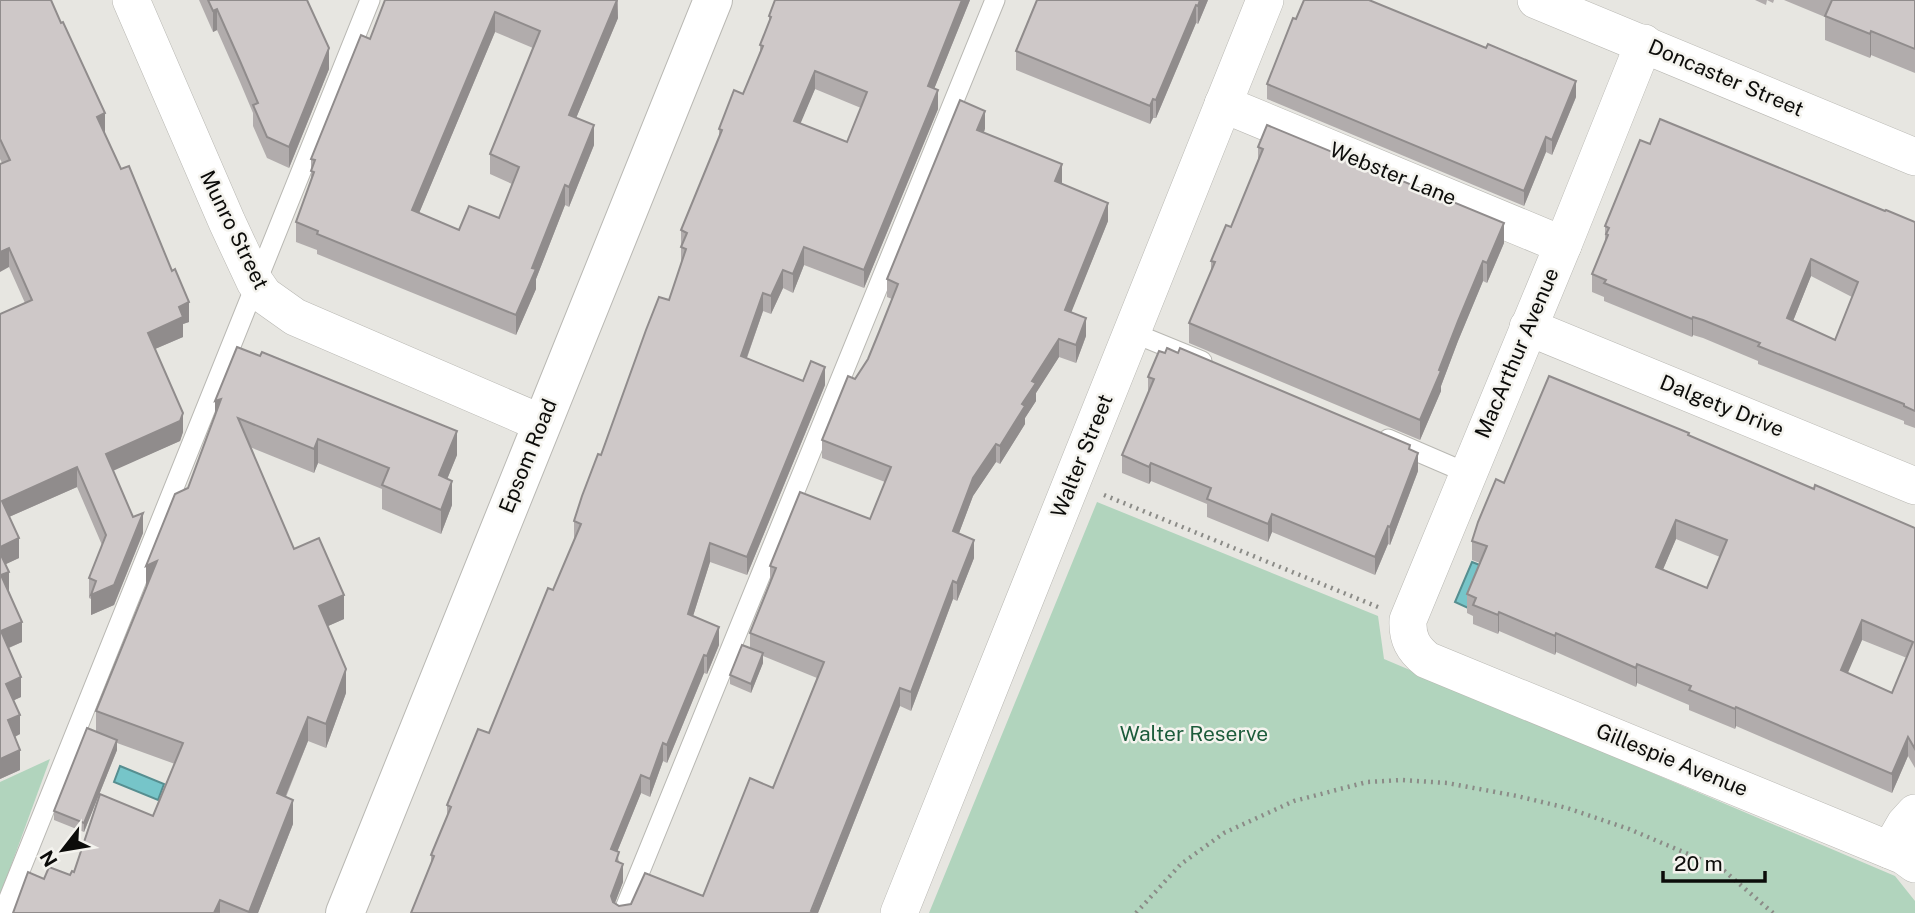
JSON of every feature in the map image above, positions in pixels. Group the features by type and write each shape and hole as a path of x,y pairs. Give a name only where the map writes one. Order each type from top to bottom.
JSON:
{"main road":[{"name":"Epsom Road","path":"345,913 713,0"}],"street":[{"name":"Munro Street","path":"131,0 227,222 255,282 264,295 295,317 541,423"},
{"name":"Walter Street","path":"899,913 1265,0"},
{"name":"Doncaster Street","path":"1536,0 1915,158"},
{"name":"MacArthur Avenue","path":"1408,620 1644,43"},
{"name":"Webster Lane","path":"1223,104 1563,244"},
{"name":"Dalgety Drive","path":"1528,327 1915,486"},
{"name":"Gillespie Avenue","path":"1408,620 1410,641 1417,652 1427,660 1902,857"},
{"path":"1902,857 1905,824 1915,813"}],"lane":[{"path":"3,913 370,0"},
{"path":"623,913 995,0"},
{"path":"1131,332 1217,367"},
{"path":"1369,431 1467,473"}],"path":[{"path":"1072,482 1408,620"},
{"path":"1136,913 1181,864 1224,833 1294,801 1367,782 1402,780 1447,783 1517,796 1567,808 1629,829 1721,868 1773,913"}],"green space":[{"name":"Walter Reserve","path":"1097,502 1378,616 1384,659 1895,876 1915,901 1915,913 929,913"},
{"path":"50,759 0,896 0,782"}],"water":[{"path":"1472,562 1485,567 1468,608 1455,602"},
{"path":"120,766 164,784 158,800 114,782"}],"building":[{"path":"0,0 51,0 105,113 97,117 121,169 129,166 172,271 175,269 189,302 179,307 183,317 148,333 183,413 180,421 106,454 133,517 143,513 114,585 91,595 96,581 89,578 106,535 77,467 2,501 19,538 0,547 0,314 32,300 9,248 0,252 0,164 10,160 0,139"},
{"path":"208,0 307,0 329,48 289,147 267,137 253,105 258,103 240,61 217,9 213,11"},
{"path":"385,0 617,0 569,115 594,125 569,187 565,185 532,268 536,269 516,315 317,234 318,231 296,222 314,172 311,171 315,160 311,159 361,35 370,39","holes":["495,12 540,31 490,154 519,167 499,218 469,206 459,230 412,210"]},
{"path":"775,0 962,0 928,86 938,90 864,270 804,247 793,274 783,270 771,296 763,293 741,356 803,381 811,361 825,367 747,557 710,543 688,614 719,627 707,656 704,655 667,745 663,743 650,779 641,775 611,849 619,852 616,861 623,864 611,896 613,902 619,906 631,904 645,873 703,896 750,778 773,788 824,662 750,633 776,568 770,566 800,492 870,519 891,467 822,440 848,376 855,379 868,359 879,332 898,284 887,279 960,100 985,111 977,130 1062,164 1055,181 1108,203 1065,310 1086,318 1076,345 1059,339 1032,381 1036,383 1022,404 1025,406 1000,446 996,444 973,478 953,531 974,540 957,583 953,581 911,692 900,688 811,911 816,913 411,913 451,807 447,805 478,729 489,733 548,588 553,590 581,524 574,521 582,496 598,454 601,455 659,297 669,300 686,249 681,247 687,233 681,230 722,130 719,129 734,90 743,94 763,46 760,45 771,17 769,16","holes":["815,71 867,92 847,142 794,121"]},
{"path":"1037,0 1200,0 1156,100 1153,99 1150,106 1016,51"},
{"path":"1304,0 1369,0 1486,48 1488,44 1576,81 1552,140 1546,137 1524,191 1267,84 1293,18 1296,19"},
{"path":"1832,0 1915,0 1915,49 1825,16"},
{"path":"1660,119 1915,222 1915,411 1904,404 1758,346 1760,343 1604,283 1606,280 1592,274 1608,235 1606,234 1609,228 1605,226 1640,140 1650,144","holes":["1811,259 1858,282 1835,340 1787,318"]},
{"path":"1267,125 1504,223 1487,263 1483,261 1420,420 1189,323 1215,262 1211,261 1226,225 1231,227 1263,149 1258,147"},
{"path":"237,347 260,356 262,352 457,431 439,475 452,481 441,510 382,485 389,468 318,439 314,449 238,418 294,549 319,538 344,595 319,606 346,669 326,724 308,717 277,793 293,800 249,912 220,900 214,913 13,913 28,872 44,879 49,867 70,875 74,872 100,794 153,816 183,743 96,711 157,561 146,566 175,494 188,488 221,399 215,401"},
{"path":"1167,348 1178,353 1180,348 1410,445 1409,449 1418,453 1390,527 1388,526 1375,557 1272,514 1268,524 1207,499 1211,488 1151,463 1149,467 1122,455 1154,379 1148,377 1159,351 1165,353"},
{"path":"1549,376 1689,433 1688,435 1814,489 1815,485 1915,528 1915,749 1908,737 1892,774 1736,707 1735,709 1689,690 1691,686 1637,664 1636,668 1556,633 1555,636 1499,612 1498,615 1473,605 1476,598 1467,594 1487,546 1472,541 1496,479 1504,483","holes":["1676,520 1727,540 1707,588 1656,567","1862,620 1913,642 1892,693 1841,670"]},
{"path":"0,553 9,572 1,575 22,622 1,631 21,677 6,684 20,715 8,720 20,750 0,759"},
{"path":"742,645 763,653 751,684 730,675"},
{"path":"87,728 117,740 84,823 54,811"}]}
